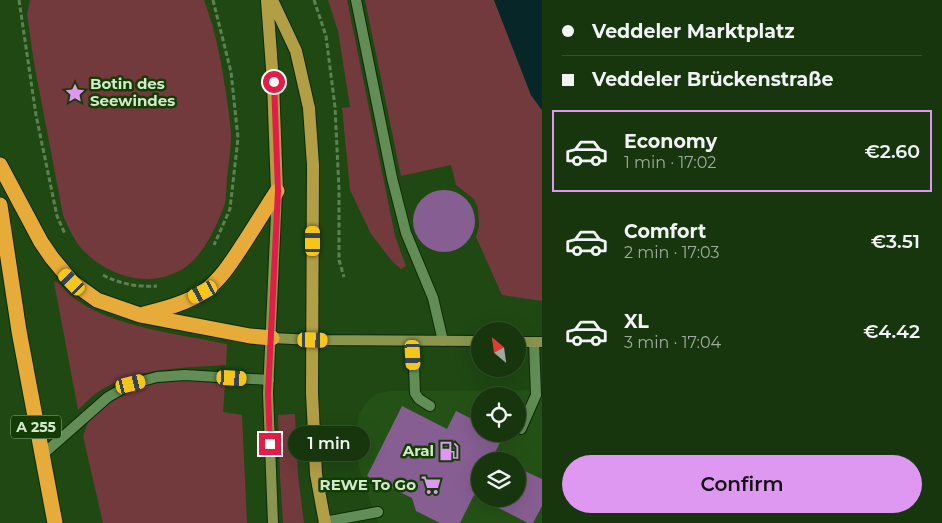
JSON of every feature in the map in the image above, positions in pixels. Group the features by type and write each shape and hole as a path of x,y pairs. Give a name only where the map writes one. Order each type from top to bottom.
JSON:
{"highway":[{"path":"0,165 41,242 63,273 97,300 140,315 250,336 272,338"},
{"path":"140,315 189,300 216,282 227,270 278,191"},
{"name":"A 255","path":"0,205 19,331 55,523"}],"main road":[{"path":"267,0 274,82 278,191"},
{"path":"272,0 296,51 310,108 313,165 312,393 316,474 325,522"}],"street":[{"path":"273,523 270,478 269,380 278,191"},
{"path":"272,338 471,342"}],"lane":[{"path":"356,0 392,178 406,234 433,298 443,341"},
{"path":"413,341 415,393 419,399 430,406"},
{"path":"526,418 536,396 538,342"},
{"path":"41,456 108,397 131,384 157,377 185,376 269,380"},
{"path":"325,522 378,512"}],"path":[{"path":"19,0 36,114 57,216 65,236"},
{"path":"213,248 230,208 238,138 231,72 214,0"},
{"path":"97,271 122,284 141,287 159,286"}],"shaded area":[{"path":"30,0 204,0 213,26 219,53 230,126 231,142 226,198 216,225 204,248 193,261 174,274 160,278 145,279 117,273 104,267 92,258 81,248 71,232 63,215 34,63 27,14"},
{"path":"328,0 347,0 395,236 406,266 401,269 392,261 371,234 350,190 342,108 350,107 338,31"},
{"path":"365,0 494,0 531,95 542,110 542,301 502,295 476,237 479,226 478,208 474,199 456,185 451,165 401,176"},
{"path":"57,281 74,298 89,308 107,316 126,323 168,333 227,344 226,365 162,370 130,377 115,382 101,390 78,410 54,282"},
{"path":"184,380 225,384 223,412 242,415 247,523 103,523 83,436 88,422 111,402 133,389 157,382"},
{"name":"Aral","path":"471,390 471,442 526,442 526,390 542,390 542,523 378,523 359,468 355,442 359,414 366,403 376,394 390,391"},
{"path":"295,414 298,475 304,523 283,523 278,415"}],"water":[{"path":"494,0 542,0 542,110 531,95"}],"building":[{"path":"444,190 456,192 466,199 473,209 475,221 473,233 466,243 456,250 444,252 432,250 422,243 415,233 413,221 415,209 422,199 432,192"},
{"path":"402,406 447,429 456,411 471,418 471,442 500,442 495,452 471,452 471,501 460,523 440,523 416,511 412,498 367,476"},
{"path":"526,472 542,479 542,506 533,523 528,523 497,507 526,507"}],"place":[{"name":"Botin des Seewindes","path":"75,93"},
{"name":"Aral","path":"449,451"},
{"name":"REWE To Go","path":"431,485"}],"route":[{"path":"270,444 268,394 278,191 274,82"}]}
